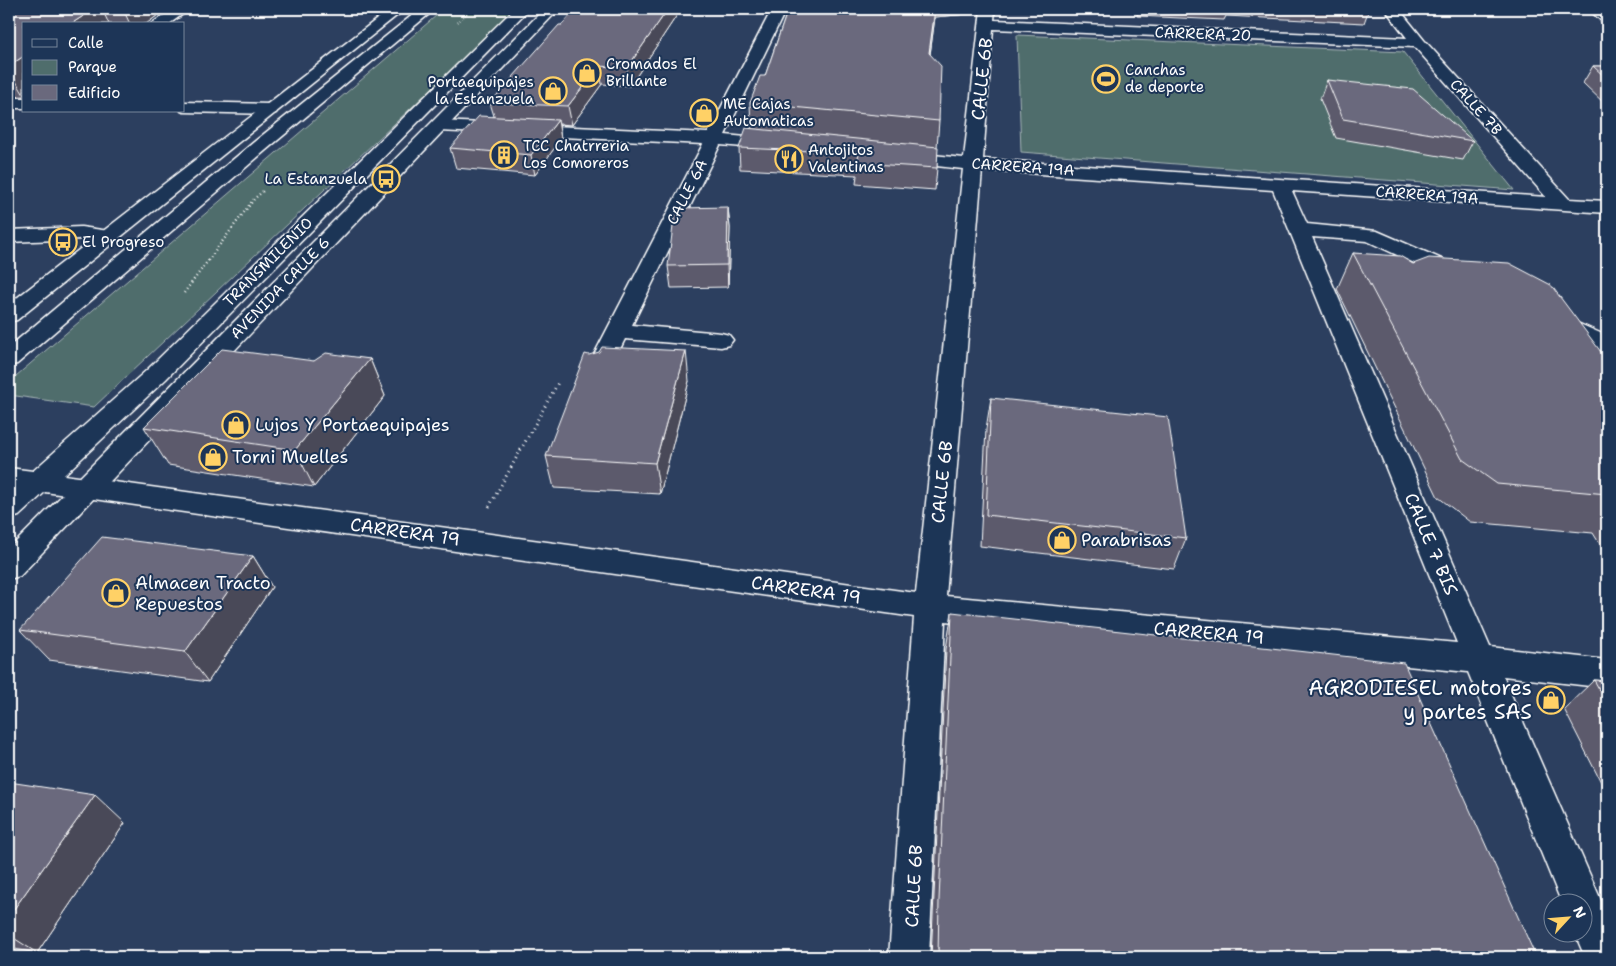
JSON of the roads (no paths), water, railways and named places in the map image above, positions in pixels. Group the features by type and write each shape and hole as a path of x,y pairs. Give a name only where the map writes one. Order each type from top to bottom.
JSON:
{"street":[{"path":"161,22 183,9"},
{"path":"9,315 398,9"},
{"path":"9,359 260,146 428,9"},
{"name":"TRANSMILENIO","path":"9,509 157,374 522,9"},
{"name":"AVENIDA CALLE 6","path":"9,568 552,9"},
{"name":"CALLE 6A","path":"595,376 779,9"},
{"name":"CALLE 7B","path":"1392,9 1419,43 1562,204"},
{"path":"1596,9 1607,18"},
{"name":"CARRERA 20","path":"988,17 1419,43"},
{"name":"CALLE 6B","path":"910,957 930,607 988,17"},
{"path":"9,103 22,103"},
{"path":"185,107 270,109"},
{"path":"438,126 714,138 791,146"},
{"name":"CARRERA 19A","path":"887,156 973,164 1607,206"},
{"name":"CALLE 7 BIS","path":"1280,185 1578,894"},
{"path":"1298,230 1370,236 1388,242 1476,283"},
{"path":"9,236 81,232 109,236"},
{"path":"1537,312 1607,345"},
{"path":"618,331 721,340"},
{"name":"CARRERA 19","path":"9,478 87,487 930,607 1480,659 1607,674"},
{"name":"CALLE 7 BIS","path":"1594,931 1605,957"}],"place":[{"name":"Cromados El Brillante","path":"587,73"},
{"name":"Canchas de deporte","path":"1106,79"},
{"name":"Portaequipajes la Estanzuela","path":"553,91"},
{"name":"ME Cajas Automaticas","path":"704,113"},
{"name":"TCC Chatrreria Los Comoreros","path":"504,155"},
{"name":"Antojitos Valentinas","path":"789,159"},
{"name":"La Estanzuela","path":"386,179"},
{"name":"El Progreso","path":"63,242"},
{"name":"Lujos Y Portaequipajes","path":"236,425"},
{"name":"Torni Muelles","path":"213,457"},
{"name":"Parabrisas","path":"1062,540"},
{"name":"Almacen Tracto Repuestos","path":"116,593"},
{"name":"AGRODIESEL motores y partes SAS","path":"1551,700"}]}
